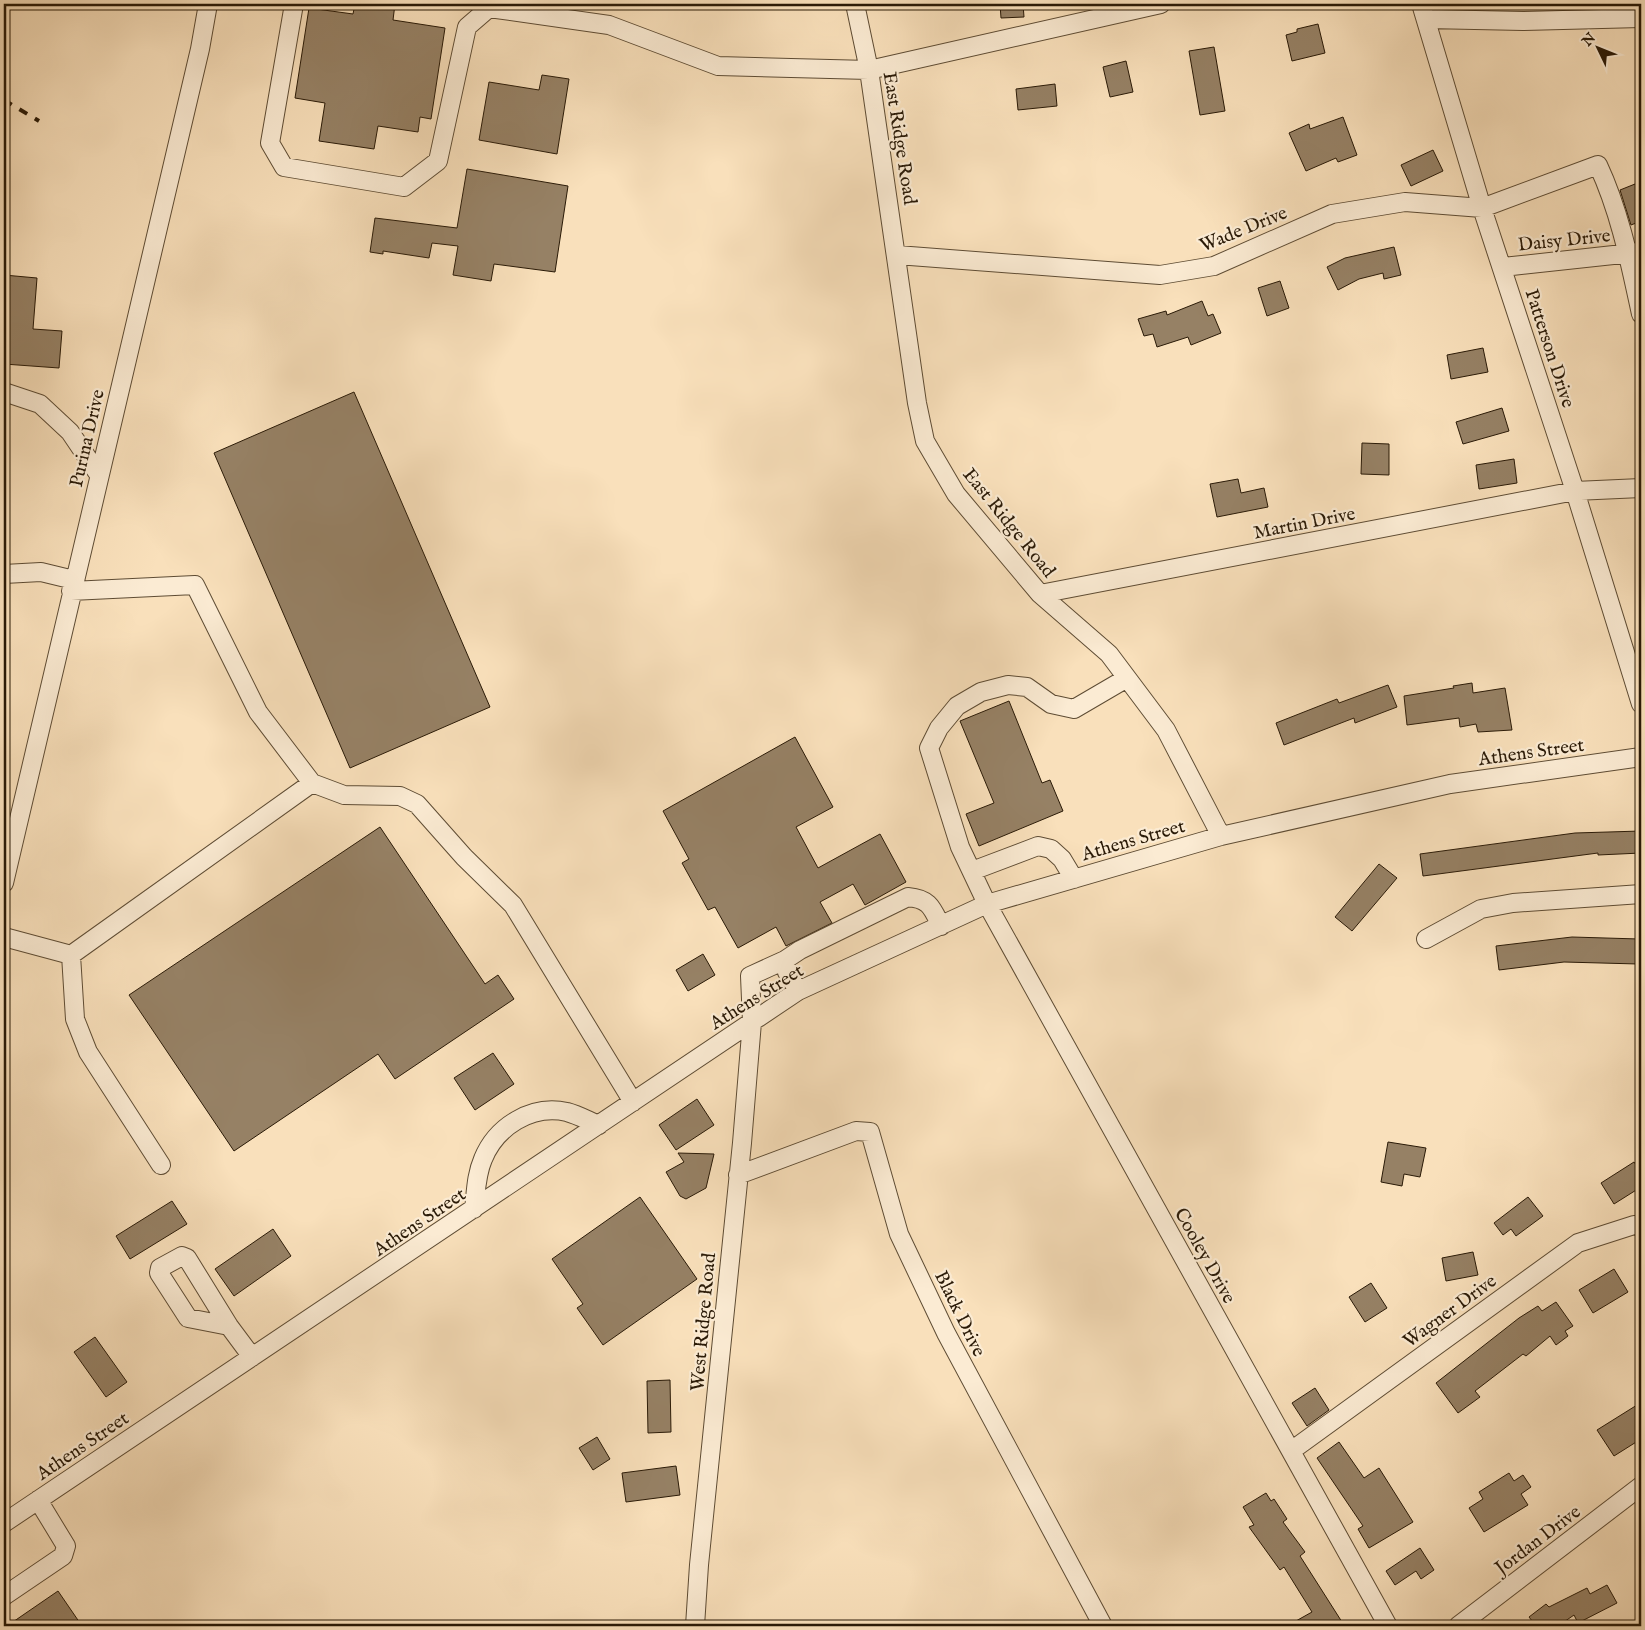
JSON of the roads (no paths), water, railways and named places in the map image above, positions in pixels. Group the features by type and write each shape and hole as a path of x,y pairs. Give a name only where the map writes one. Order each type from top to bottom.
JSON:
{"street":[{"name":"Purina Drive","path":"4,882 200,49 208,4"},
{"path":"294,4 270,143 284,167 404,187 438,161 466,27 489,8 608,25 718,66 869,70 1160,4"},
{"name":"East Ridge Road","path":"855,4 869,70 917,402 925,440 956,494 1040,594 1109,654 1166,730 1221,836"},
{"path":"1424,11 1523,21 1641,18"},
{"name":"Patterson Drive","path":"1424,11 1482,208 1503,267 1575,491 1641,704"},
{"path":"1482,208 1598,165 1611,192 1635,253"},
{"name":"Wade Drive","path":"897,255 1160,275 1214,266 1332,214 1405,202 1482,208"},
{"name":"Daisy Drive","path":"1503,267 1635,253 1641,314"},
{"path":"4,392 40,404 70,432 99,475"},
{"path":"1575,491 1641,488"},
{"name":"Martin Drive","path":"1040,594 1575,491"},
{"path":"4,574 41,572 73,586 195,585 258,712 312,783 344,795 400,796 417,804 464,857 513,905 633,1102"},
{"name":"Cooley Drive","path":"1126,678 1074,709 1051,704 1028,687 1008,685 981,692 957,706 939,728 929,748 960,846 987,904 1388,1626"},
{"name":"Athens Street","path":"4,1523 798,991 987,904 1221,836 1450,784 1641,757"},
{"path":"71,955 312,783"},
{"path":"972,871 1038,846 1052,849 1062,859 1074,878"},
{"path":"1426,939 1481,909 1513,903 1641,894"},
{"path":"798,991 787,972 785,960 800,950 908,897 921,898 931,906 941,926"},
{"path":"4,937 71,955"},
{"path":"71,955 75,1019 88,1052 161,1165"},
{"name":"West Ridge Road","path":"695,1626 699,1565 752,1022 750,976 785,960"},
{"path":"474,1209 477,1177 483,1159 492,1141 504,1128 529,1114 556,1110 568,1112 599,1125"},
{"name":"Black Drive","path":"738,1175 856,1131 870,1132 899,1234 941,1324 1103,1626"},
{"name":"Wagner Drive","path":"1291,1451 1578,1243 1634,1225 1641,1226"},
{"path":"229,1326 252,1357"},
{"name":"Jordan Drive","path":"1458,1626 1641,1486"},
{"path":"4,1596 63,1556 66,1546 38,1500"}],"railway":[{"path":"4,100 39,121"}]}
